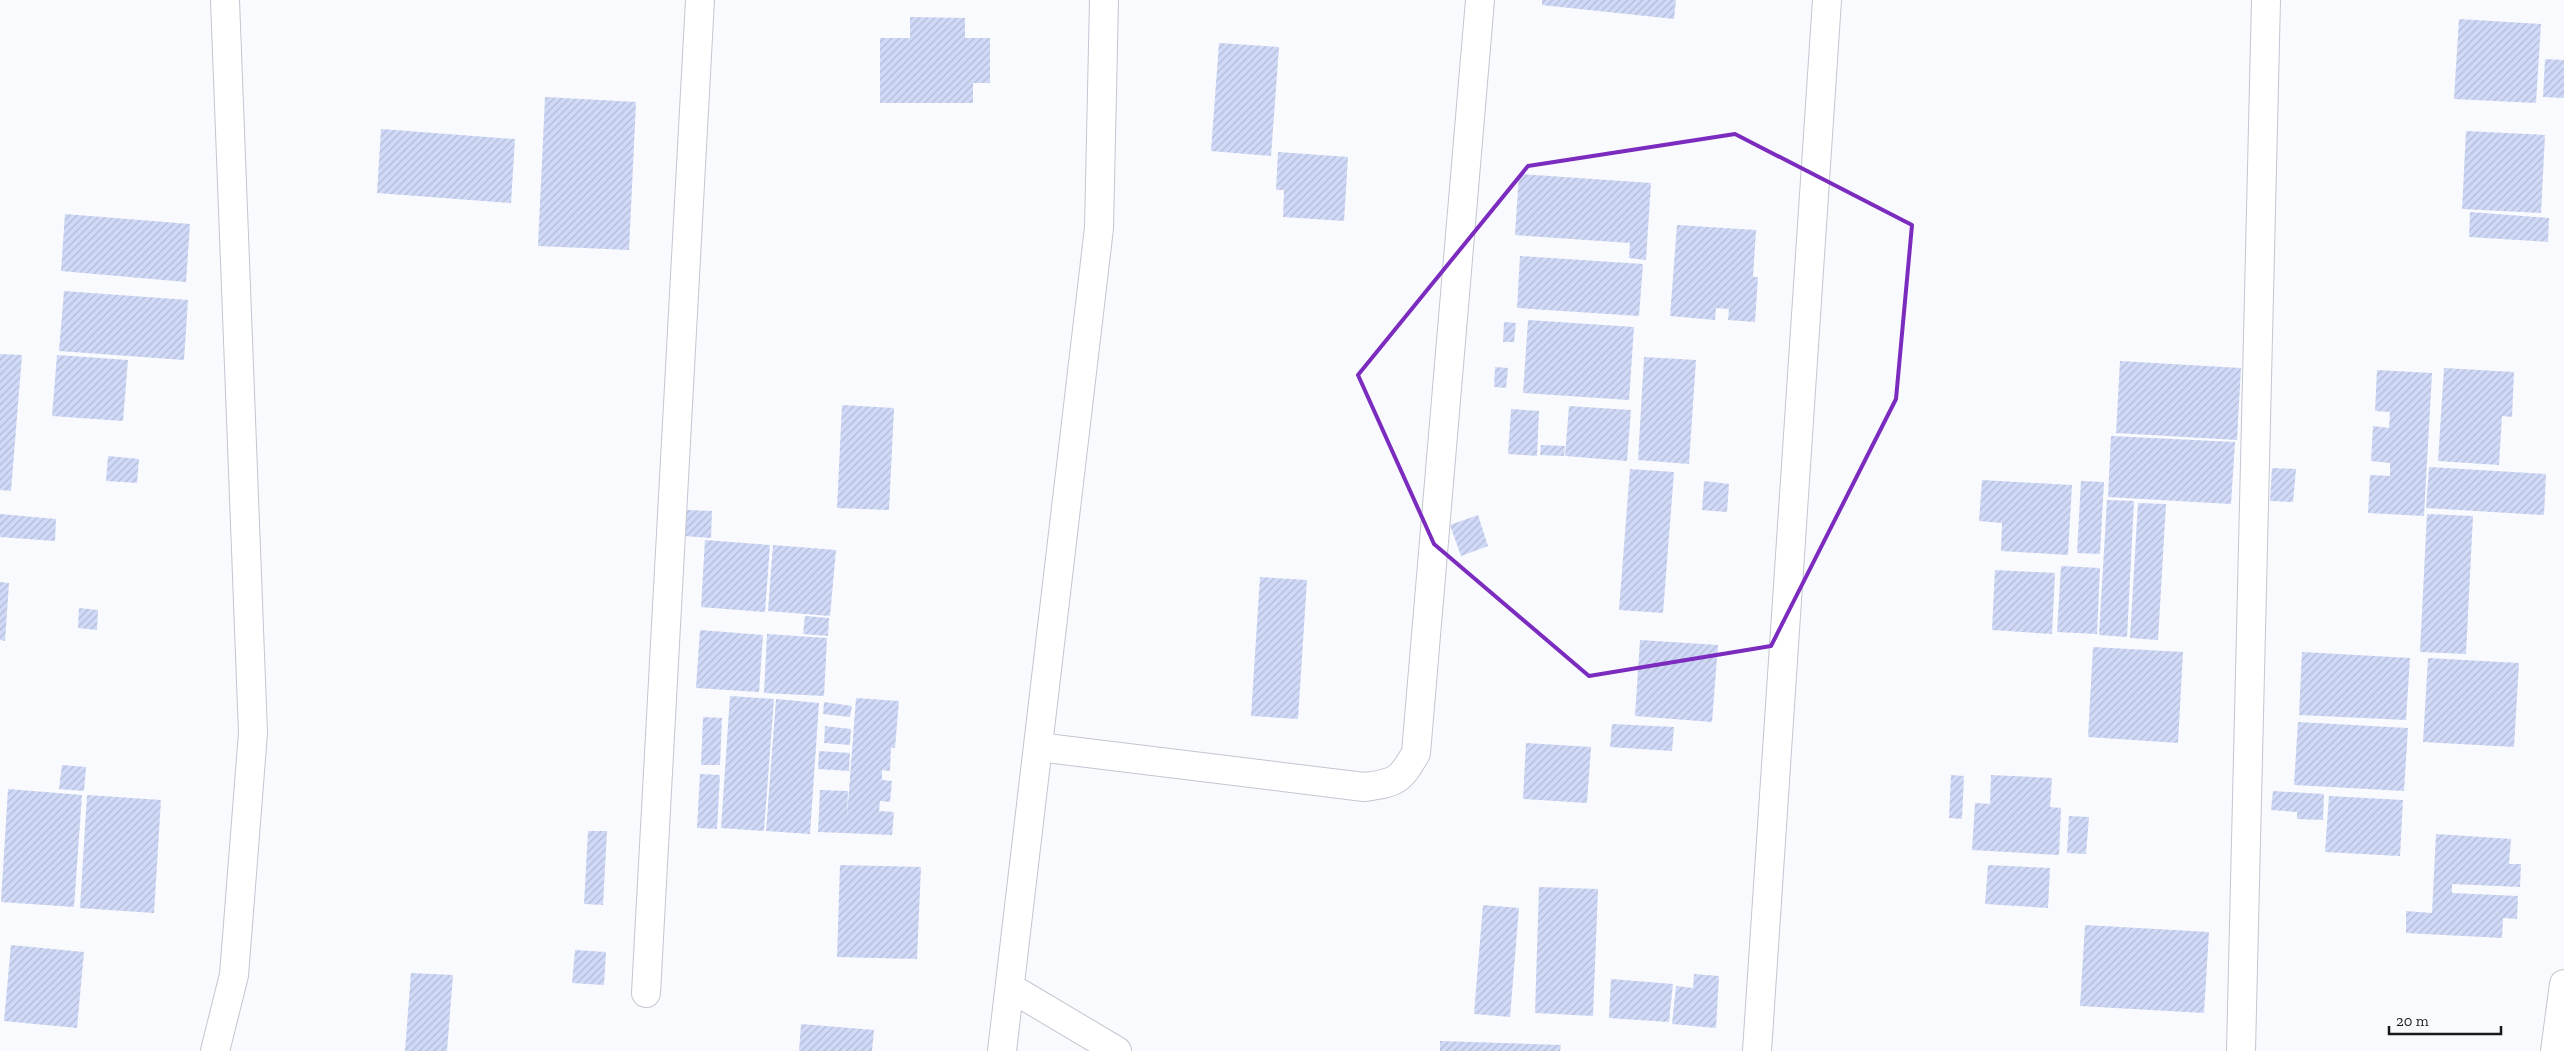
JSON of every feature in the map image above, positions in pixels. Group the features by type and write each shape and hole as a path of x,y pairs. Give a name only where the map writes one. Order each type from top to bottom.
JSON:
{"street":[{"path":"215,1051 234,975 253,733 224,0"},
{"path":"646,993 700,0"},
{"path":"1002,1051 1100,228 1104,0"},
{"path":"1038,747 1364,786 1389,784 1405,772 1416,753 1480,0"},
{"path":"1757,1051 1827,0"},
{"path":"2241,1051 2266,0"},
{"path":"2555,1051 2564,984"},
{"path":"1011,988 1117,1051"}],"highlighted area":[{"path":"1735,134 1912,225 1896,399 1771,646 1589,676 1434,544 1358,375 1528,166"}],"building":[{"path":"1542,0 1676,0 1674,19 1542,5"},
{"path":"910,17 965,18 965,38 990,38 990,83 973,83 973,103 880,103 880,38 910,38"},
{"path":"2459,19 2541,24 2536,103 2454,99"},
{"path":"1219,43 1279,47 1271,156 1211,151"},
{"path":"2545,59 2564,60 2564,98 2543,97"},
{"path":"545,97 636,102 629,250 538,246"},
{"path":"381,129 515,139 511,203 377,193"},
{"path":"2466,131 2545,135 2541,213 2462,209"},
{"path":"1278,152 1348,157 1344,221 1283,217 1284,190 1276,190"},
{"path":"1519,174 1651,183 1646,260 1629,258 1630,243 1515,235"},
{"path":"2470,212 2549,218 2548,242 2469,237"},
{"path":"65,214 190,224 186,282 61,271"},
{"path":"1677,225 1756,230 1753,277 1758,277 1755,322 1728,320 1729,309 1716,308 1715,320 1670,316"},
{"path":"1520,256 1643,264 1639,316 1517,308"},
{"path":"64,291 188,300 184,360 59,351"},
{"path":"1528,320 1634,327 1629,400 1523,393"},
{"path":"1504,322 1516,323 1514,342 1503,342"},
{"path":"0,354 22,355 11,491 0,490"},
{"path":"57,355 128,360 123,421 52,416"},
{"path":"1644,357 1696,360 1689,464 1638,460"},
{"path":"2120,361 2241,368 2237,440 2116,433"},
{"path":"1495,367 1508,368 1506,388 1494,387"},
{"path":"2444,368 2514,372 2512,417 2502,416 2499,465 2438,461"},
{"path":"2377,370 2432,373 2424,516 2368,513 2370,475 2390,476 2390,463 2371,461 2373,426 2389,428 2390,412 2375,411"},
{"path":"842,405 894,408 889,510 837,508"},
{"path":"1569,406 1631,410 1627,461 1565,456"},
{"path":"1511,409 1539,411 1537,456 1508,454"},
{"path":"2111,436 2235,442 2231,504 2108,497"},
{"path":"1541,445 1565,446 1564,456 1540,455"},
{"path":"108,456 139,459 137,483 106,481"},
{"path":"2429,467 2546,474 2544,515 2426,508"},
{"path":"2272,468 2296,469 2293,502 2270,501"},
{"path":"1630,469 1674,472 1663,613 1619,610"},
{"path":"1982,480 2072,485 2068,555 2001,551 2002,523 1979,521"},
{"path":"1704,481 1729,484 1727,512 1702,510"},
{"path":"2081,481 2104,482 2100,554 2077,553"},
{"path":"2107,500 2134,501 2127,637 2099,635"},
{"path":"2138,503 2166,504 2158,640 2130,638"},
{"path":"686,510 712,511 711,538 684,536"},
{"path":"0,514 56,519 55,541 0,537"},
{"path":"2427,514 2473,516 2466,654 2420,652"},
{"path":"1478,515 1488,546 1461,556 1450,525"},
{"path":"705,540 770,545 765,612 701,607"},
{"path":"773,545 836,550 830,616 768,611"},
{"path":"2061,566 2100,568 2097,634 2057,632"},
{"path":"1995,570 2055,573 2052,634 1992,630"},
{"path":"1260,577 1307,580 1298,719 1251,716"},
{"path":"0,582 9,583 5,641 0,640"},
{"path":"79,608 98,610 97,630 78,628"},
{"path":"805,616 829,618 828,636 803,634"},
{"path":"700,630 763,635 759,692 696,688"},
{"path":"767,634 827,638 824,696 764,693"},
{"path":"1640,640 1718,645 1712,722 1635,716"},
{"path":"2093,647 2183,652 2178,743 2088,737"},
{"path":"2302,652 2410,658 2406,720 2299,715"},
{"path":"2428,658 2519,663 2514,747 2423,742"},
{"path":"730,696 774,699 764,831 721,828"},
{"path":"856,698 899,701 895,748 891,748 890,771 882,770 882,780 892,781 890,802 880,801 879,811 894,812 892,835 818,832 820,790 848,791 847,817"},
{"path":"776,699 819,703 810,834 766,831"},
{"path":"824,702 852,706 850,717 823,714"},
{"path":"703,717 722,718 720,765 701,765"},
{"path":"2298,722 2408,728 2404,791 2294,785"},
{"path":"1612,724 1674,727 1672,751 1610,747"},
{"path":"825,726 851,729 850,745 824,743"},
{"path":"1526,743 1591,747 1587,803 1523,799"},
{"path":"819,751 850,753 849,771 818,769"},
{"path":"62,765 86,767 84,791 59,789"},
{"path":"700,774 720,775 717,829 697,828"},
{"path":"1951,775 1964,776 1962,819 1949,818"},
{"path":"1991,775 2052,778 2050,807 2061,808 2059,855 1972,850 1975,803 1990,804"},
{"path":"8,789 82,795 74,907 1,902"},
{"path":"2273,791 2324,794 2323,820 2297,819 2297,812 2271,810"},
{"path":"87,795 161,800 154,913 80,908"},
{"path":"2329,796 2403,800 2400,856 2325,852"},
{"path":"2069,816 2089,817 2086,854 2067,853"},
{"path":"588,831 607,831 603,905 584,904"},
{"path":"2436,834 2511,839 2509,864 2521,864 2520,887 2452,884 2452,893 2518,896 2517,919 2503,918 2502,938 2406,933 2406,911 2432,913"},
{"path":"840,865 921,867 917,959 837,957"},
{"path":"1988,865 2050,868 2048,908 1985,904"},
{"path":"1539,887 1598,889 1593,1016 1535,1013"},
{"path":"1483,905 1519,908 1510,1017 1474,1014"},
{"path":"2085,925 2209,932 2204,1013 2080,1006"},
{"path":"11,945 84,952 77,1028 4,1021"},
{"path":"575,950 606,952 604,985 572,983"},
{"path":"411,973 453,975 447,1051 405,1051"},
{"path":"1694,974 1719,976 1716,1028 1672,1024 1676,986 1693,988"},
{"path":"1611,979 1673,984 1669,1022 1609,1018"},
{"path":"801,1024 874,1030 872,1051 799,1051"},
{"path":"1440,1041 1561,1045 1560,1051 1440,1051"}]}
